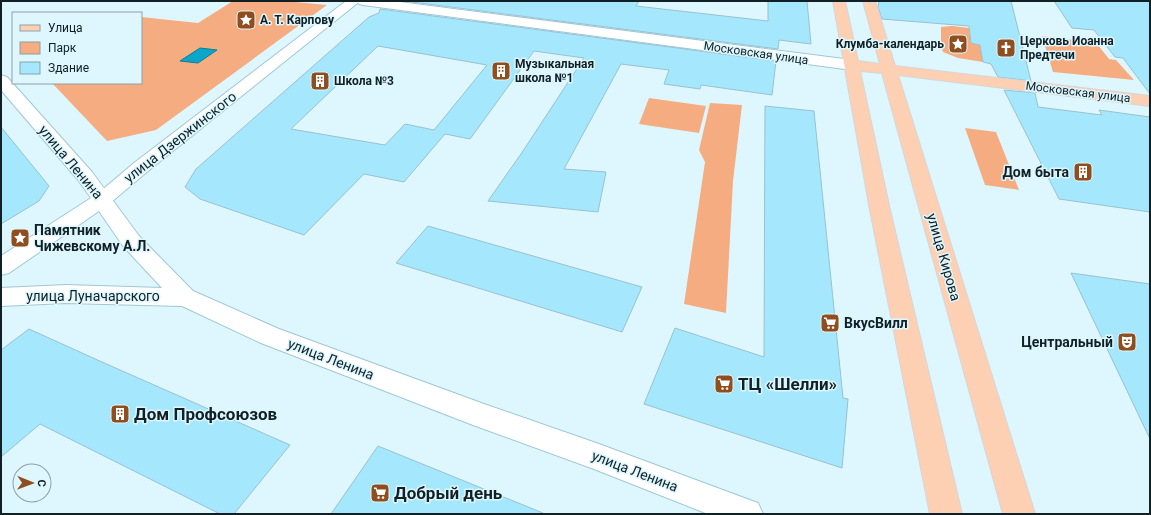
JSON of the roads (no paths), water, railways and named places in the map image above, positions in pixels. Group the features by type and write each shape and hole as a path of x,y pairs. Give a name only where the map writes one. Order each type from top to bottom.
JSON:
{"main road":[{"name":"улица Дзержинского","path":"1,266 102,200 141,167 354,1"},
{"name":"Московская улица","path":"363,1 852,65 1150,101"},
{"path":"839,1 880,210 946,514"},
{"name":"улица Кирова","path":"869,1 1019,514"},
{"name":"улица Ленина","path":"1,80 85,176 131,241 185,297 270,336 483,416 599,457 747,514"},
{"name":"улица Луначарского","path":"1,297 66,294 185,297"}],"water":[{"path":"200,48 217,50 198,63 180,61"}],"place":[{"name":"А. Т. Карпову","path":"246,20"},
{"name":"Клумба-календарь","path":"958,44"},
{"name":"Церковь Иоанна Предтечи","path":"1006,48"},
{"name":"Музыкальная школа №1","path":"501,71"},
{"name":"Школа №3","path":"320,81"},
{"name":"Дом быта","path":"1083,172"},
{"name":"Памятник Чижевскому А.Л.","path":"20,238"},
{"name":"ВкусВилл","path":"830,323"},
{"name":"Центральный","path":"1127,342"},
{"name":"ТЦ «Шелли»","path":"724,384"},
{"name":"Дом Профсоюзов","path":"120,414"},
{"name":"Добрый день","path":"380,493"}]}
